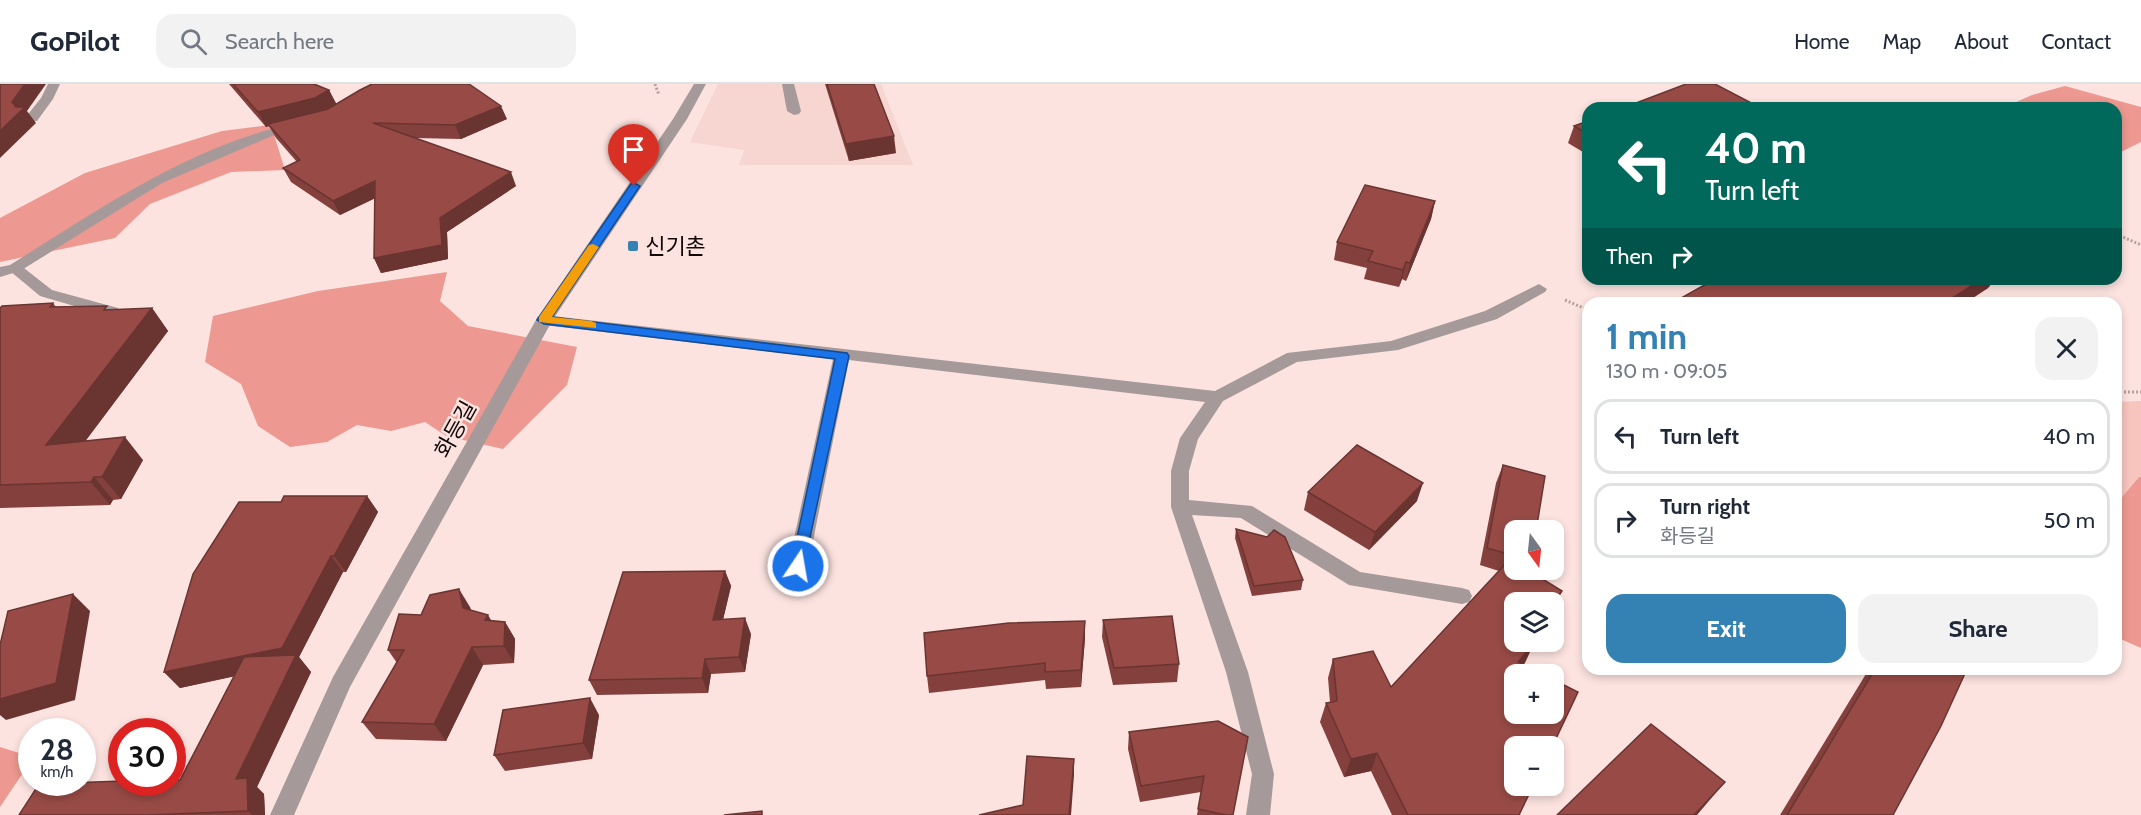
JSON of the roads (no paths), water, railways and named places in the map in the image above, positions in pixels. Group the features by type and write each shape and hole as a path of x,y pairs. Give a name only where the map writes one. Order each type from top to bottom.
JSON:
{"street":[{"path":"32,118 47,99 54,84"},
{"name":"화등길","path":"282,815 341,683 544,320 680,120 700,84"},
{"path":"788,84 794,111"},
{"path":"116,313 46,293 8,270 157,180 268,133 308,123"},
{"path":"1258,815 1263,774 1240,683 1180,507 1180,471 1189,438 1217,397 1293,357 1392,346 1491,315 1539,289"},
{"path":"544,320 842,356 1217,397"},
{"path":"798,566 842,356"},
{"path":"1180,507 1245,511 1356,579 1462,596"}],"place":[{"name":"신기촌","path":"633,246"}]}
